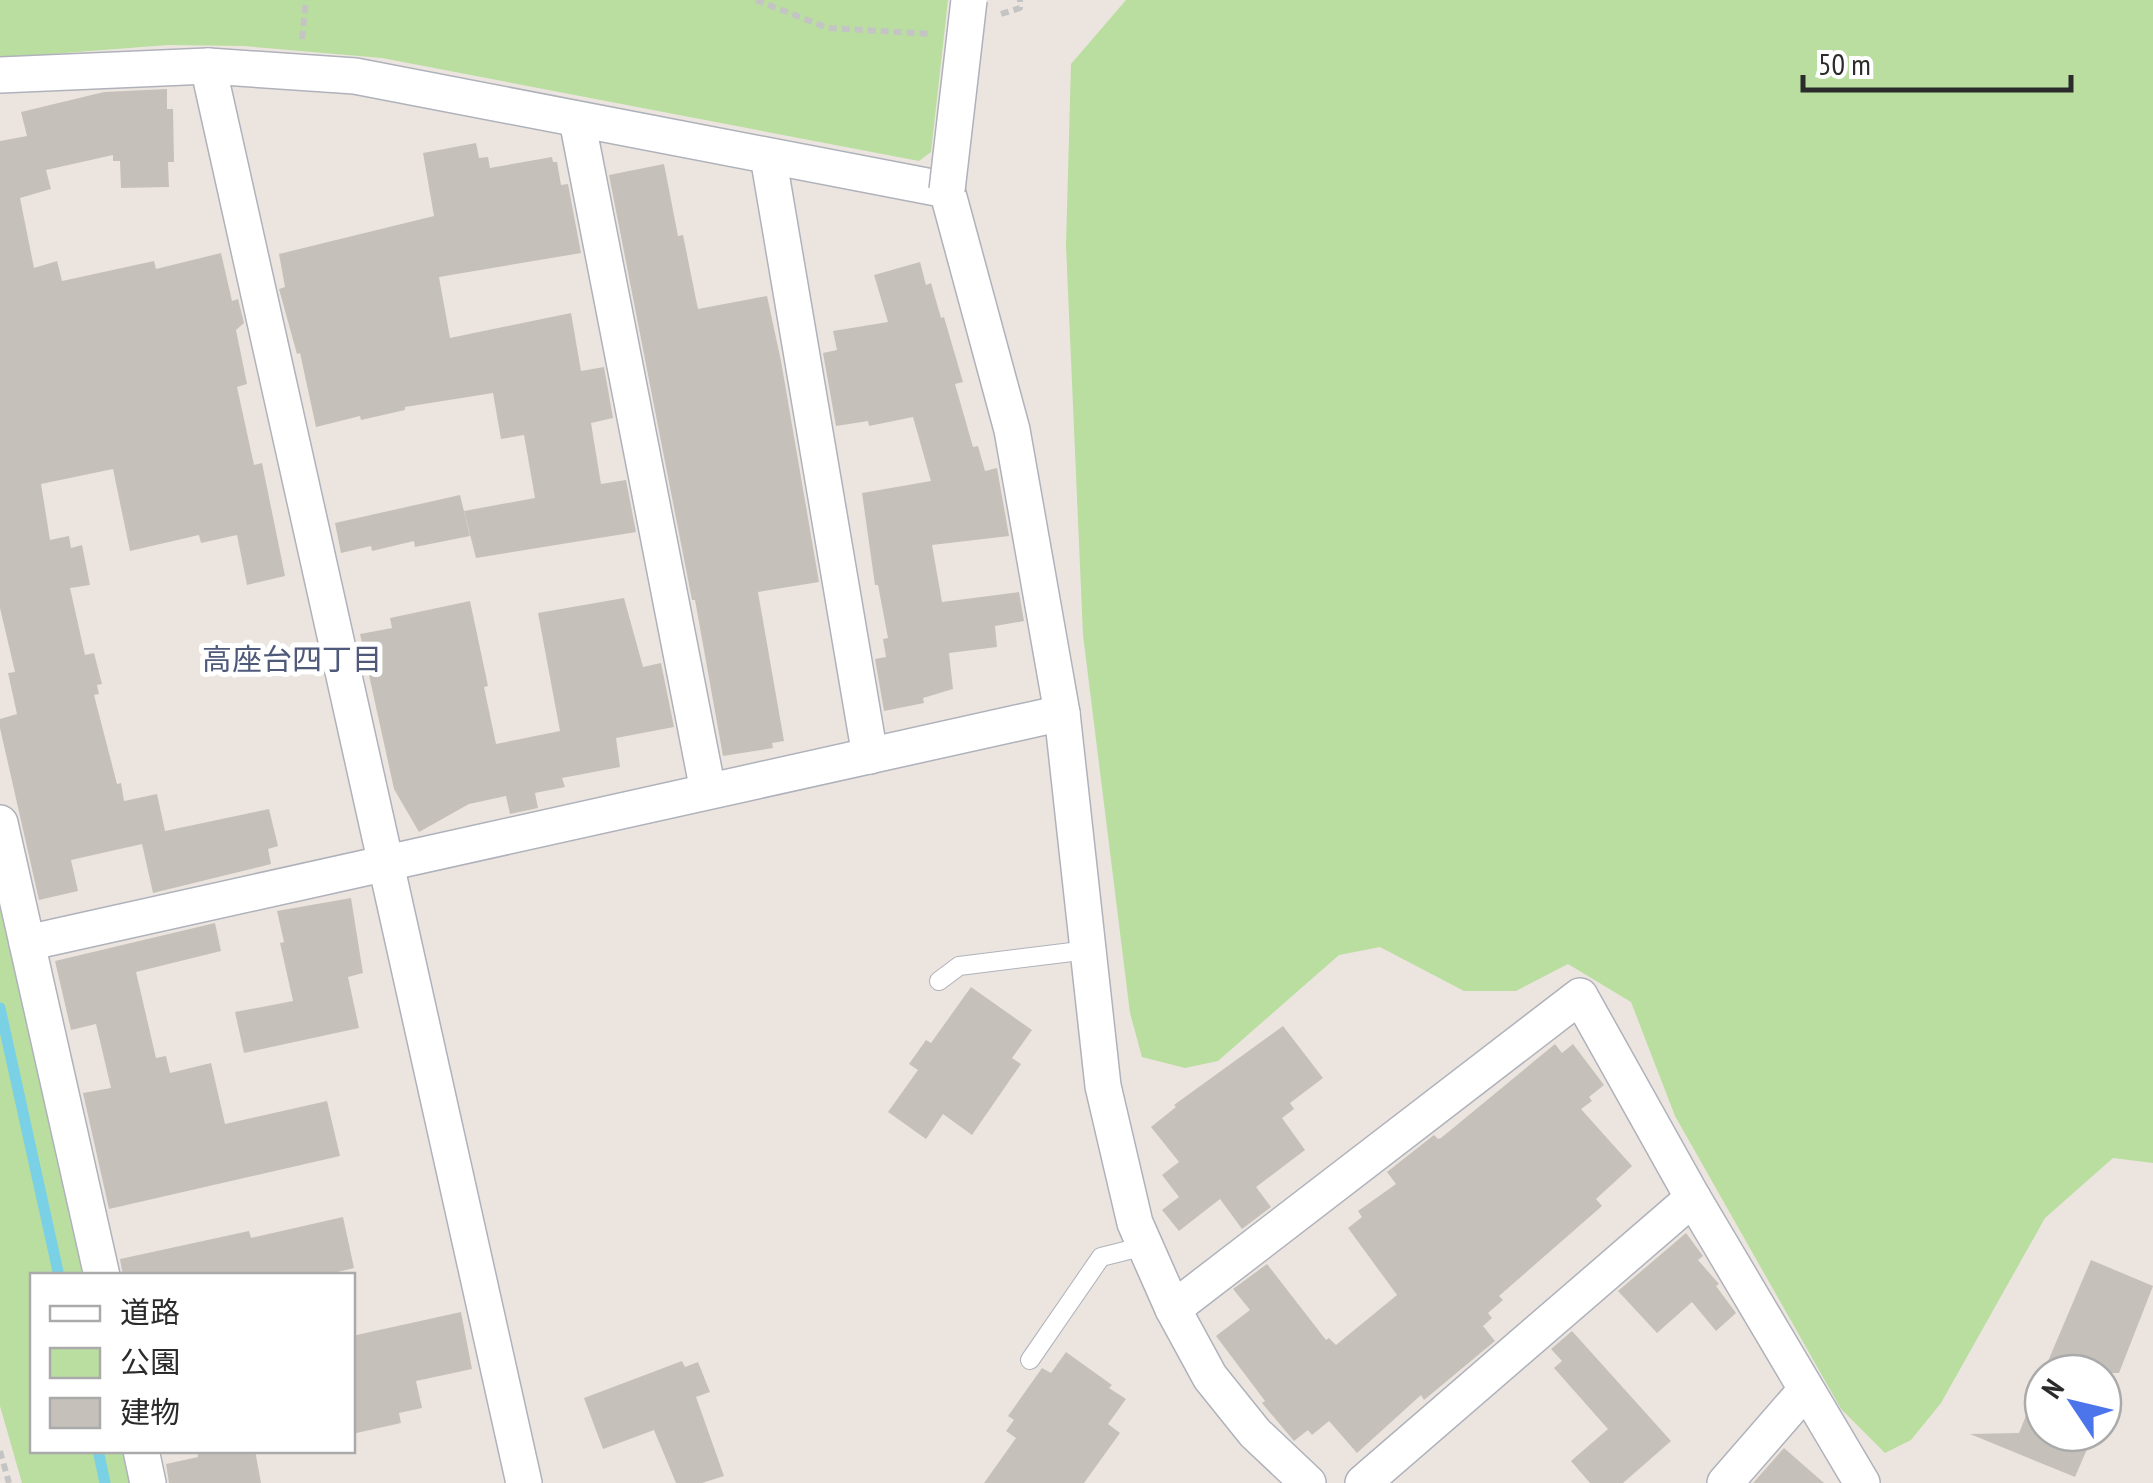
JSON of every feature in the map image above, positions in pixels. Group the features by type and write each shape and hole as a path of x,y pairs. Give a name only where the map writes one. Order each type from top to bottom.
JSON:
{"street":[{"path":"977,9 947,190 1012,430 1062,713 1103,1086 1135,1223 1173,1309 1210,1378 1255,1433 1308,1483"},
{"path":"0,76 14,72 208,66 355,76 947,190"},
{"path":"208,66 524,1483"},
{"path":"577,120 708,791"},
{"path":"768,156 870,756"},
{"path":"28,943 1062,713"},
{"path":"0,824 101,1273"},
{"path":"1173,1309 1580,996 1693,1198 1862,1483"},
{"path":"1364,1483 1693,1198"},
{"path":"1725,1483 1805,1391"},
{"path":"142,1453 148,1483"}],"lane":[{"path":"939,981 959,966 1088,950"},
{"path":"1030,1360 1101,1257 1145,1246"}],"path":[{"path":"756,0 828,28 934,34"},
{"path":"977,9 1020,8 1020,0"},
{"path":"0,1452 9,1483"}],"green space":[{"path":"0,0 948,0 931,152 919,161 382,58 243,46 168,45 0,58"},
{"path":"1126,0 2153,0 2153,1163 2113,1158 2045,1218 1941,1403 1911,1440 1885,1453 1841,1409 1675,1116 1631,1002 1568,964 1516,991 1464,991 1380,947 1339,955 1218,1061 1185,1068 1142,1057 1130,1013 1083,635 1066,245 1071,64"},
{"path":"0,896 86,1273 30,1273 30,1453 126,1453 133,1483 22,1483 0,1406"}],"building":[{"path":"167,89 167,109 173,109 174,162 168,162 169,187 121,188 120,161 113,161 113,155 46,170 51,189 20,198 34,268 57,261 62,281 154,261 156,269 221,253 232,301 238,299 244,323 236,330 247,384 237,387 254,465 262,463 285,576 247,585 237,535 201,543 199,535 130,551 113,469 41,484 50,540 69,536 71,548 82,545 90,585 70,588 85,655 94,653 102,684 97,685 99,694 94,695 124,801 157,794 165,831 269,809 278,846 268,849 271,864 153,893 142,844 71,860 78,891 39,900 0,728 0,719 17,714 8,673 15,672 0,608 0,141 27,136 21,112 104,92"},
{"path":"476,143 479,158 488,157 490,168 552,157 557,162 561,185 568,184 581,253 439,277 450,338 571,313 581,371 604,367 613,418 591,423 601,484 626,480 636,532 476,558 464,511 535,498 524,435 501,439 493,393 316,427 300,353 297,354 279,289 285,287 279,254 434,216 423,153"},
{"path":"664,164 698,309 767,296 819,582 758,592 784,741 772,743 773,748 723,756 609,175"},
{"path":"920,262 926,285 931,283 941,318 944,317 963,382 955,384 973,447 978,446 985,471 997,468 1009,536 932,545 942,602 1019,592 1024,621 995,626 997,647 949,653 953,689 923,698 924,703 884,711 875,659 886,657 883,639 888,638 875,585 862,493 931,481 913,417 869,426 868,421 836,426 823,353 837,350 833,331 888,322 874,275"},
{"path":"460,495 470,536 415,547 414,541 372,551 371,546 341,553 335,523"},
{"path":"624,598 643,667 661,663 674,727 616,738 620,767 562,778 565,787 535,793 538,808 510,814 506,796 469,804 419,832 394,789 360,634 392,628 390,618 470,601 496,744 560,731 538,613"},
{"path":"351,898 363,973 348,977 359,1028 244,1053 235,1012 293,1001 277,911"},
{"path":"215,923 221,951 136,972 156,1058 166,1056 170,1073 211,1063 225,1124 327,1101 340,1156 109,1209 83,1093 111,1088 96,1024 71,1030 55,961"},
{"path":"971,987 1032,1030 1012,1058 1021,1064 972,1135 943,1114 926,1139 888,1112 918,1070 909,1064 926,1040 931,1043"},
{"path":"1283,1026 1323,1078 1290,1103 1294,1109 1282,1118 1305,1150 1256,1187 1271,1207 1242,1229 1220,1199 1179,1231 1162,1210 1179,1197 1162,1175 1179,1162 1151,1127 1174,1105"},
{"path":"1555,1044 1562,1053 1573,1044 1604,1085 1581,1109 1632,1166 1596,1199 1602,1206 1499,1296 1503,1300 1488,1313 1492,1318 1483,1326 1495,1341 1424,1400 1421,1395 1357,1453 1329,1421 1312,1435 1308,1430 1294,1441 1262,1403 1265,1401 1216,1336 1250,1310 1233,1289 1267,1264 1326,1340 1329,1338 1336,1345 1397,1295 1348,1228 1362,1217 1358,1211 1396,1184 1387,1172 1434,1135 1441,1138"},
{"path":"343,1217 354,1268 333,1273 122,1273 120,1259 249,1231 251,1238"},
{"path":"1686,1233 1703,1256 1698,1260 1719,1284 1716,1286 1736,1313 1716,1331 1692,1302 1657,1333 1618,1291"},
{"path":"2091,1260 2153,1286 2123,1363 2123,1353 2051,1353"},
{"path":"461,1312 472,1369 416,1381 422,1408 399,1413 401,1423 355,1433 355,1335"},
{"path":"1572,1331 1671,1441 1623,1483 1590,1483 1571,1461 1608,1429 1554,1368 1562,1361 1551,1349"},
{"path":"1066,1352 1126,1399 1108,1424 1120,1433 1084,1483 984,1483 1016,1438 1006,1431 1014,1420 1008,1416 1042,1368 1051,1373"},
{"path":"682,1361 685,1367 698,1362 710,1392 696,1397 724,1476 702,1483 676,1483 654,1430 603,1449 584,1398"},
{"path":"2023,1423 2023,1453 2085,1453 2075,1477 1970,1434 2019,1433"},
{"path":"1784,1448 1824,1483 1753,1483"},
{"path":"197,1453 256,1453 261,1483 169,1483 166,1464 198,1457"}],"waterway":[{"path":"0,1008 58,1273"},
{"path":"99,1453 105,1483"}],"district":[{"name":"高座台四丁目","path":"292,660"}]}
